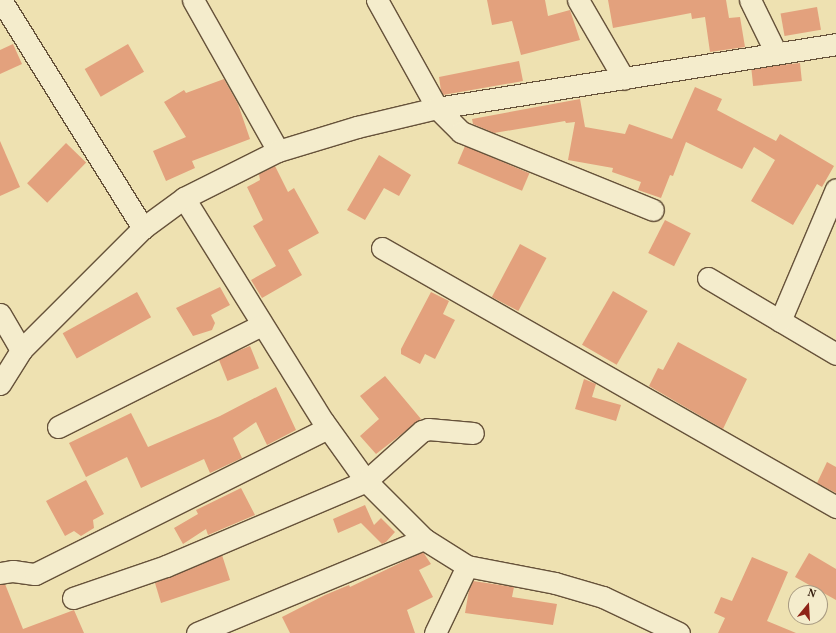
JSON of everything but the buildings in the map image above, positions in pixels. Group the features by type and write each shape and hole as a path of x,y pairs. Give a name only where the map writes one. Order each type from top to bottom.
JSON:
{"street":[{"path":"1,0 143,228"},
{"path":"192,0 278,151"},
{"path":"376,0 437,108 461,132 653,210"},
{"path":"578,0 624,79"},
{"path":"750,0 776,53"},
{"path":"0,384 21,350 143,228 184,198 278,151 357,127 437,108 836,44"},
{"path":"780,321 836,189"},
{"path":"184,198 262,325 328,428 366,481 424,539 467,566 555,583 603,597 643,625 679,633"},
{"path":"382,248 836,507"},
{"path":"708,278 836,354"},
{"path":"0,314 21,350"},
{"path":"58,427 262,325"},
{"path":"0,573 13,571 35,574 328,428"},
{"path":"73,598 166,566 366,481 422,431 428,429 473,433"},
{"path":"197,633 424,539"},
{"path":"435,633 447,604 467,566"}]}
